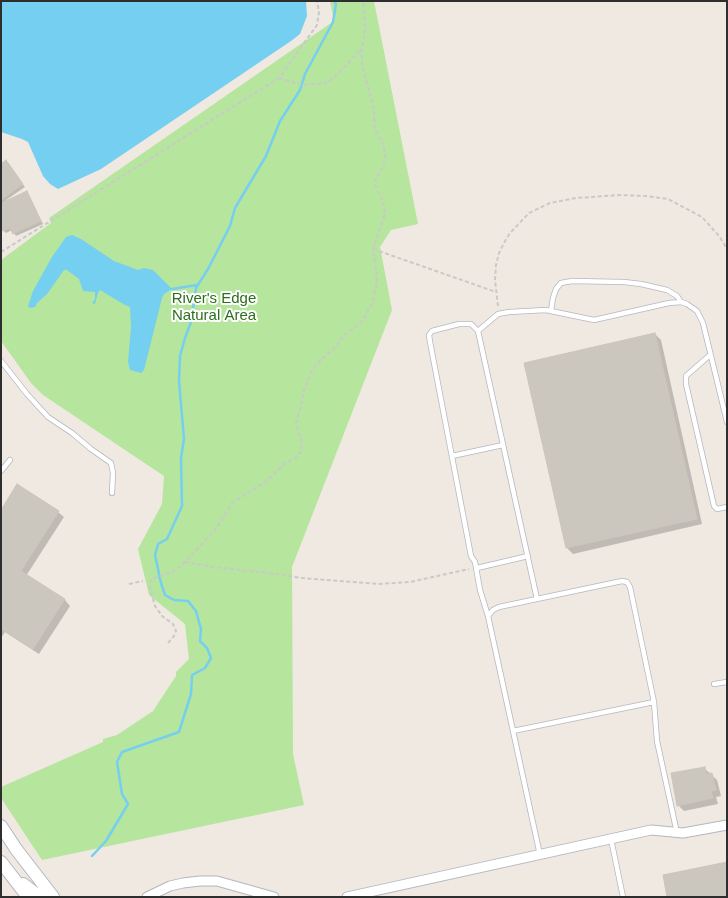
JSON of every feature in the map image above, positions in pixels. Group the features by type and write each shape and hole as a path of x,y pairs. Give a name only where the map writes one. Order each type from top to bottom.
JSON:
{"main road":[{"path":"1,826 53,897"},
{"path":"1,862 28,897"},
{"path":"13,877 40,897"}],"street":[{"path":"347,897 368,894 650,830 683,833 727,825"},
{"path":"147,897 177,884 200,881 217,881 274,897"}],"lane":[{"path":"551,311 552,298 556,289 561,283 572,282 624,282 641,284 667,290 677,296 681,302"},
{"path":"478,331 498,314 535,310 551,311 594,320 681,302 687,304 697,311 703,323 727,422"},
{"path":"537,599 478,331 470,324 459,324 432,331 429,335 472,556 488,616 540,855"},
{"path":"710,355 686,376 686,384 714,506 717,509 727,507"},
{"path":"1,361 48,417 111,463 113,474 112,493"},
{"path":"452,456 503,445"},
{"path":"1,471 10,460"},
{"path":"476,568 528,556"},
{"path":"488,616 499,607 622,581 627,582 630,587 654,702 657,741 677,833"},
{"path":"714,684 727,682"},
{"path":"513,731 654,702"},
{"path":"611,839 623,897"}],"path":[{"path":"1,252 279,78 317,25 319,12 317,1"},
{"path":"168,643 176,631 173,624 162,616 155,606 150,588 152,579 174,571 185,562 216,529 232,503 268,480 284,464 295,458 300,452 302,443 296,423 307,382 316,365 336,346 344,335 361,324 369,311 376,287 377,270 373,249 384,219 383,201 375,185 376,178 385,164 385,152 375,130 374,110 363,68 362,49 365,27 363,1"},
{"path":"279,78 302,84 327,83 362,49"},
{"path":"498,314 496,273 499,253 510,234 529,213 550,203 576,198 620,195 668,199 702,217 720,237 727,249"},
{"path":"373,249 496,292"},
{"path":"185,562 214,568 378,584 410,582 476,568"},
{"path":"129,584 143,581"}],"green space":[{"name":"River's Edge Natural Area","path":"330,1 374,1 418,224 391,230 380,247 392,310 292,567 293,754 304,805 42,860 1,798 1,787 103,742 103,739 117,735 153,711 176,676 176,672 189,659 185,624 149,595 138,549 162,504 164,476 43,395 31,383 1,341 1,260 51,223 49,218 334,21"}],"water":[{"path":"1,1 306,1 307,16 300,34 291,41 101,169 58,189 43,176 28,142 1,132"},
{"path":"72,235 114,261 138,270 144,268 153,270 172,289 164,294 162,298 144,370 141,373 130,370 128,362 131,327 130,307 100,290 95,304 92,303 95,299 95,292 83,291 79,279 67,270 64,270 35,307 30,308 28,306 33,291 52,257 66,237"}],"building":[{"path":"6,160 23,184 1,200 1,164"},
{"path":"27,191 41,221 13,234 10,228 3,231 1,228 1,203"},
{"path":"655,333 697,519 566,548 524,363"},
{"path":"17,484 59,511 21,571 65,599 33,649 1,629 1,510"},
{"path":"705,767 706,774 712,773 716,790 711,791 713,798 677,806 671,773"},
{"path":"727,862 727,897 667,897 663,875"}],"waterway":[{"path":"92,856 106,841 128,804 122,794 117,762 122,752 179,732 191,694 192,675 205,668 211,658 207,648 200,641 201,629 196,611 188,601 174,600 165,595 155,555 158,544 167,539 182,506 181,458 184,439 179,381 180,356 191,322 196,288 208,269 230,226 235,208 266,156 280,121 300,90 305,74 333,22 336,4 334,1"},
{"path":"172,289 197,285"}]}
